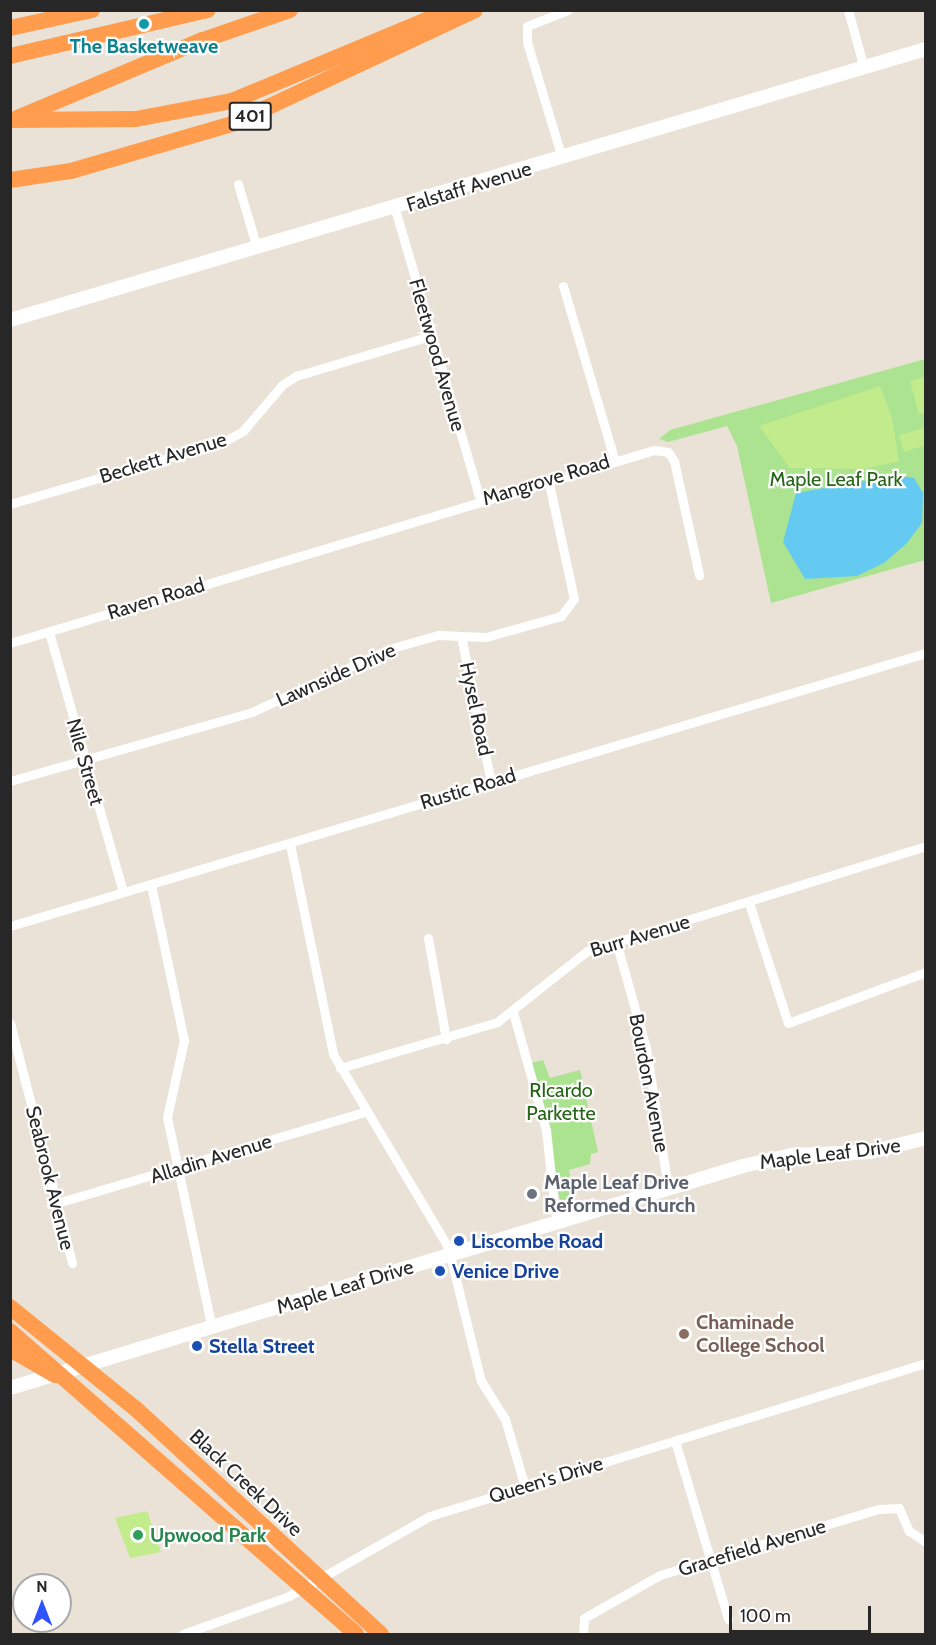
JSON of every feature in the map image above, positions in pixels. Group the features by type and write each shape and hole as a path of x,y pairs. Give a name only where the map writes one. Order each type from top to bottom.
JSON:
{"highway":[{"path":"10,22 44,10"},
{"path":"10,28 92,10"},
{"path":"10,56 208,10"},
{"path":"10,121 203,40 290,10"},
{"path":"10,121 91,121 184,113 232,101 451,10"},
{"name":"401","path":"10,180 71,171 232,124 475,10"},
{"path":"10,1294 69,1351"},
{"path":"10,1307 69,1351"},
{"name":"Black Creek Drive","path":"10,1331 77,1386 356,1635"},
{"path":"10,1349 77,1386"},
{"name":"Black Creek Drive","path":"69,1351 381,1635"}],"street":[{"path":"562,158 527,26 568,10"},
{"path":"848,10 864,68"},
{"name":"Falstaff Avenue","path":"10,321 395,209 926,49"},
{"path":"238,184 257,249"},
{"name":"Fleetwood Avenue","path":"395,209 430,336 480,500"},
{"path":"563,285 614,458"},
{"name":"Beckett Avenue","path":"10,504 225,441 243,431 282,385 296,376 430,336"},
{"name":"Mangrove Road","path":"302,555 480,500 549,483 614,458 669,452 699,576"},
{"name":"Lawnside Drive","path":"10,781 252,712 389,649 438,635 504,633 561,616 573,606 549,483"},
{"name":"Raven Road","path":"10,643 302,555"},
{"name":"Nile Street","path":"49,632 123,891"},
{"name":"Hysel Road","path":"461,636 491,782"},
{"name":"Rustic Road","path":"10,926 926,653"},
{"path":"290,844 323,1024 340,1068 449,1256 482,1381 505,1419 525,1487"},
{"name":"Burr Avenue","path":"340,1068 446,1039 513,1012 581,954 617,945 926,846"},
{"path":"152,885 184,1040 168,1101 179,1170 212,1328"},
{"path":"749,903 788,1023 926,972"},
{"path":"428,938 446,1039"},
{"name":"Bourdon Avenue","path":"617,945 646,1048 668,1187"},
{"path":"513,1012 546,1130 555,1213"},
{"name":"Seabrook Avenue","path":"10,1023 72,1263"},
{"name":"Alladin Avenue","path":"57,1203 179,1170 365,1112"},
{"name":"Maple Leaf Drive","path":"10,1388 449,1256 668,1187 774,1158 870,1152 926,1138"},
{"name":"Queen's Drive","path":"183,1635 212,1630 289,1596 409,1525 926,1363"},
{"path":"675,1441 728,1619"},
{"name":"Gracefield Avenue","path":"583,1635 585,1618 603,1604 660,1575 894,1506 902,1511 909,1531 926,1542"}],"green space":[{"name":"Maple Leaf Park","path":"925,359 925,560 771,603 737,446 727,426 668,442 659,439 670,430"},
{"path":"925,377 925,412 919,414 910,381"},
{"path":"880,386 892,418 899,461 863,469 790,468 759,426"},
{"path":"925,428 925,445 904,452 899,435"},
{"name":"RIcardo Parkette","path":"543,1060 550,1078 580,1070 598,1152 591,1154 590,1164 569,1170 576,1205 562,1209 527,1064"},
{"name":"Upwood Park","path":"147,1511 161,1552 130,1558 115,1518"}],"water":[{"path":"896,475 914,478 923,493 922,523 907,543 884,563 857,576 805,579 783,542 796,493"}],"place":[{"name":"The Basketweave","path":"144,24"},
{"name":"Maple Leaf Drive Reformed Church","path":"532,1194"},
{"name":"Liscombe Road","path":"459,1241"},
{"name":"Venice Drive","path":"440,1271"},
{"name":"Chaminade College School","path":"684,1334"},
{"name":"Stella Street","path":"197,1346"},
{"name":"Upwood Park","path":"138,1535"}]}
